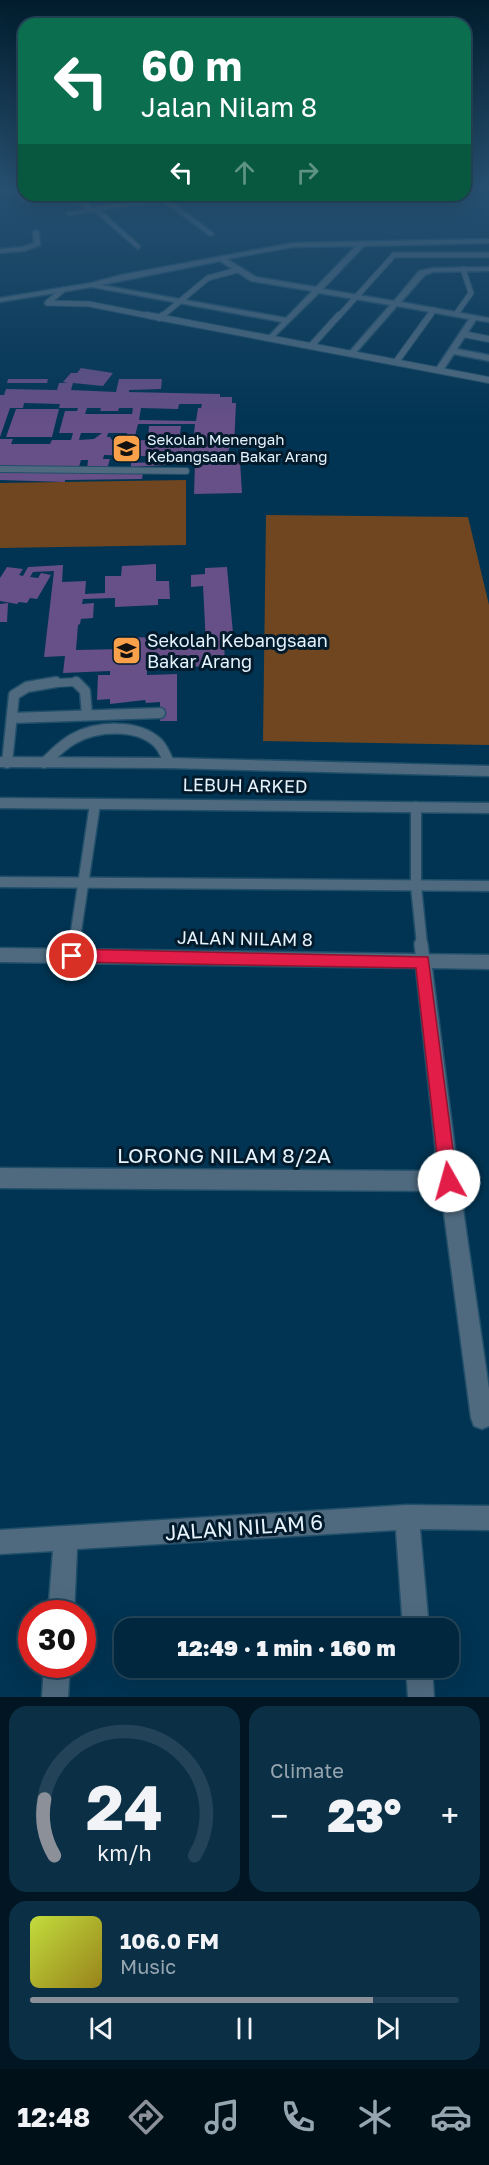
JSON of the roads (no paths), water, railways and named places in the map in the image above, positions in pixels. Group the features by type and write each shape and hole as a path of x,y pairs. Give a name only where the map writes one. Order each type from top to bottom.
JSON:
{"street":[{"path":"0,300 92,285 172,267"},
{"path":"234,267 254,279 489,320"},
{"path":"271,338 339,267"},
{"path":"353,353 426,271 489,269"},
{"path":"92,285 288,321"},
{"path":"439,370 474,317"},
{"path":"452,351 489,358"},
{"name":"LEBUH ARKED","path":"2,763 169,763 489,771"},
{"name":"LEBUH ARKED","path":"0,803 489,807"},
{"name":"JALAN NILAM 8","path":"0,955 489,962"},
{"path":"423,961 449,1181 482,1418"},
{"name":"LORONG NILAM 8/2A","path":"0,1178 449,1181"},
{"path":"407,1517 415,1618"},
{"name":"JALAN NILAM 6","path":"0,1542 407,1517 489,1518"},
{"path":"62,1600 66,1539"},
{"path":"55,1697 56,1678"},
{"path":"419,1678 421,1697"}],"lane":[{"path":"311,346 383,267"},
{"path":"456,314 471,293 463,269"},
{"path":"159,318 208,278 238,270"},
{"path":"63,290 47,303 89,304 489,380"},
{"path":"396,362 434,310"},
{"path":"463,334 489,339"},
{"path":"0,469 186,471"},
{"path":"2,763 12,718 14,696 19,690 32,685 75,682 81,684 86,691 87,715"},
{"path":"12,718 160,713"},
{"path":"44,763 72,740 100,729 138,731 149,736 159,744 169,763"},
{"path":"72,956 95,804"},
{"path":"416,807 416,886 423,961"},
{"path":"0,882 489,886"}],"place":[{"name":"Sekolah Menengah Kebangsaan Bakar Arang","path":"126,449"},
{"name":"Sekolah Kebangsaan Bakar Arang","path":"126,651"}]}
